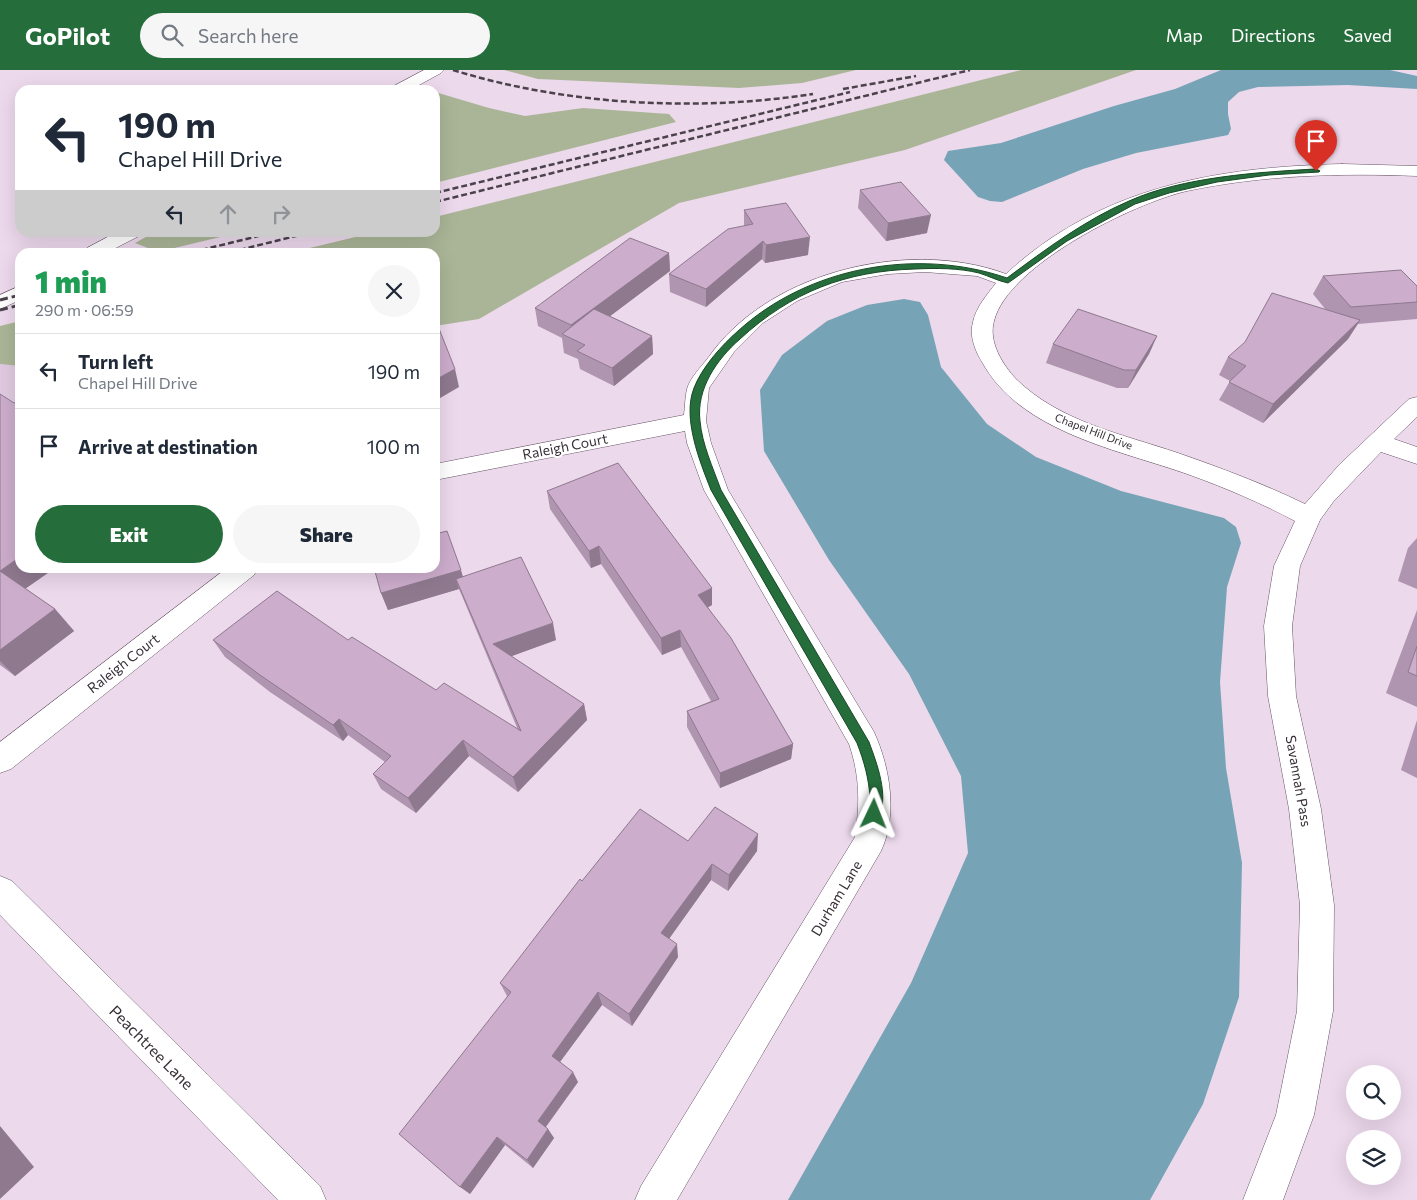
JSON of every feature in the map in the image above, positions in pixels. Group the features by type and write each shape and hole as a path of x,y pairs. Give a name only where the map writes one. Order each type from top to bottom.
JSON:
{"street":[{"path":"408,85 436,70"},
{"name":"Chapel Hill Drive","path":"1309,517 1253,490 1077,428 1040,410 1011,386 992,363 985,344 983,323 989,306 1008,281 1064,239 1132,202 1167,191 1217,180 1269,173 1332,170 1417,171"},
{"path":"102,248 122,237"},
{"name":"Durham Lane","path":"655,1200 870,841 876,800 872,767 863,742 716,490 699,443 695,421 698,388 726,347 756,320 790,297 837,278 888,268 954,267 981,271 1008,281"},
{"path":"0,303 15,295"},
{"name":"Savannah Pass","path":"1264,1200 1294,1115 1315,1011 1317,905 1305,808 1282,696 1278,626 1287,566 1309,517 1324,496 1347,471 1417,404"},
{"name":"Raleigh Court","path":"440,471 695,421"},
{"path":"1378,442 1417,456"},
{"name":"Raleigh Court","path":"0,760 239,573"},
{"name":"Peachtree Lane","path":"0,892 306,1200"}],"shaded area":[{"path":"0,364 15,366 15,529 0,539"}],"green space":[{"path":"504,70 856,70 802,83 739,88 538,79"},
{"path":"1021,70 1136,70 905,150 679,203 479,319 440,325 440,248 310,248 355,237 440,237 440,216"},
{"path":"440,93 525,116 583,108 669,114 676,122 440,182"},
{"path":"146,237 220,237 175,248 148,248 135,243"},
{"path":"15,322 15,366 0,364 0,326"}],"water":[{"path":"1221,70 1390,70 1417,76 1417,89 1348,85 1258,87 1239,92 1228,102 1231,129 1228,135 1136,153 1083,169 1002,202 978,197 944,160 948,151 1001,143 1114,106 1175,89"},
{"path":"904,299 920,302 928,315 941,367 987,424 1036,457 1121,491 1224,518 1236,527 1241,543 1227,587 1220,682 1226,768 1242,863 1239,997 1203,1104 1150,1200 788,1200 911,983 968,853 961,776 909,674 829,560 764,451 760,390 782,355 827,321 867,305"}],"building":[{"path":"901,182 931,215 888,223 860,190"},
{"path":"786,203 810,237 766,245 763,241 706,289 669,274 728,229 753,224 744,210"},
{"path":"630,238 669,253 571,325 535,308"},
{"path":"1401,270 1417,286 1417,302 1351,307 1323,276"},
{"path":"1272,293 1360,320 1273,404 1229,382 1246,366 1228,357 1245,342"},
{"path":"594,309 652,336 612,368 577,351 585,345 562,334"},
{"path":"1078,309 1157,336 1136,370 1124,370 1053,344"},
{"path":"440,331 455,369 440,377"},
{"path":"0,394 15,402 15,560 0,571"},
{"path":"618,463 712,588 698,595 731,638 793,744 720,773 687,711 719,699 680,630 661,638 599,546 589,551 547,491"},
{"path":"447,531 461,570 381,593 375,573 440,573 440,533"},
{"path":"521,557 553,623 493,644 584,704 513,777 463,740 408,798 373,774 391,756 339,719 333,725 213,640 277,591 348,640 352,637 436,690 444,683 521,731 456,579"},
{"path":"0,571 55,609 0,650"},
{"path":"1417,646 1417,676 1408,672"},
{"path":"715,807 758,834 729,875 712,864 661,933 677,944 629,1014 598,992 552,1056 573,1072 538,1121 548,1129 527,1160 497,1137 460,1187 399,1134 511,992 500,983 580,879 582,881 640,809 688,841"}],"railway":[{"path":"453,70 496,82 540,91 632,102 677,104 723,103 769,100 813,94"},
{"path":"440,201 970,70"},
{"path":"843,89 916,76"},
{"path":"440,192 850,92"},
{"path":"209,248 254,237"},
{"path":"247,248 292,237"},
{"path":"0,300 15,296"},
{"path":"0,310 15,306"}],"route":[{"path":"874,814 876,800 872,767 863,742 716,490 704,459 695,421 698,388 715,361 726,347 756,320 790,297 837,278 888,268 925,266 954,267 981,271 1008,281 1064,239 1132,202 1167,191 1217,180 1269,173 1316,171"}]}
